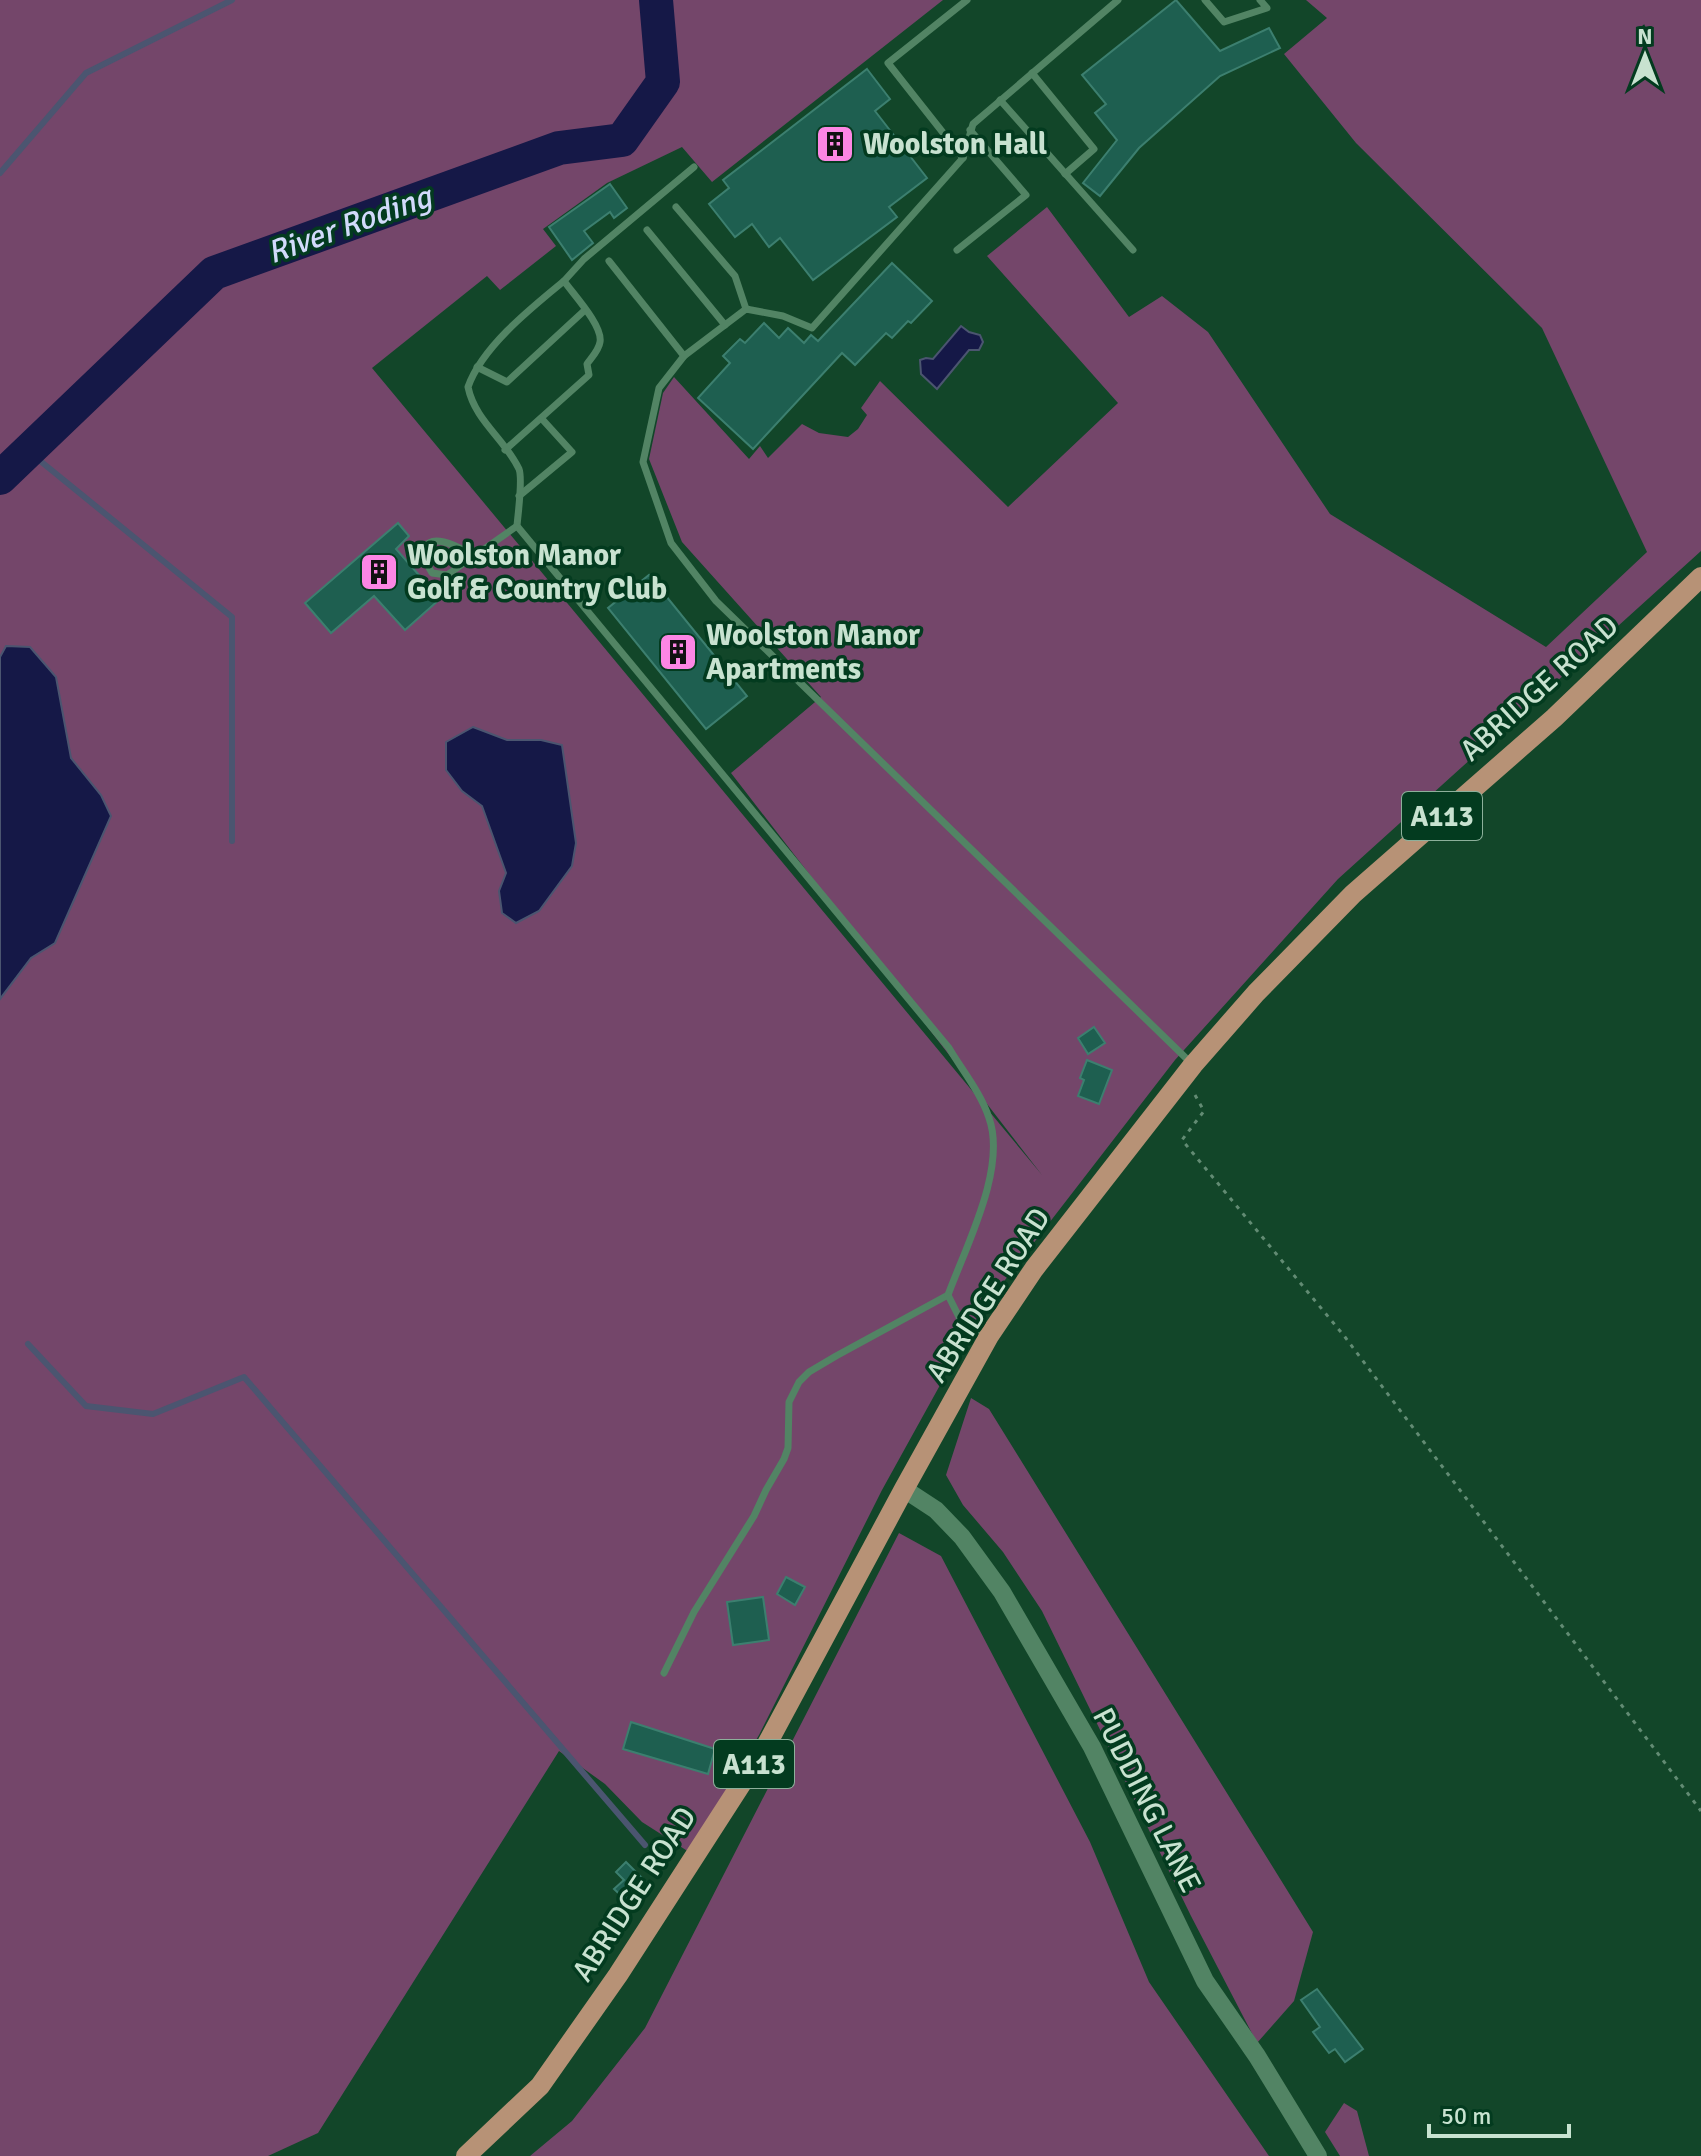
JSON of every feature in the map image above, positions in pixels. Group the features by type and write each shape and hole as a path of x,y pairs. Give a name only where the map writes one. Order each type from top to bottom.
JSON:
{"main road":[{"name":"ABRIDGE ROAD","path":"466,2156 540,2086 676,1888 767,1744 989,1336 1034,1269 1188,1071 1256,993 1353,894 1554,718 1701,577"}],"street":[{"name":"PUDDING LANE","path":"904,1489 936,1510 962,1537 1002,1592 1092,1747 1205,1981 1275,2083 1318,2156"}],"lane":[{"path":"963,158 888,63 967,0"},
{"path":"1118,0 973,124 963,158 812,328 783,316 746,309 684,356 659,388 643,462 671,543 716,601 1188,1071"},
{"path":"1205,0 1224,22 1267,8 1260,0"},
{"path":"1032,73 1094,149 1065,174"},
{"path":"1000,100 1133,250"},
{"path":"957,250 1026,195 970,130"},
{"path":"664,1673 694,1612 754,1516 784,1459 788,1448 789,1402 799,1382 809,1372 836,1356 948,1295 992,1176 995,1143 989,1117 949,1048 517,526 520,471 471,403 468,387 477,367 536,304 584,259 694,167"},
{"path":"676,207 735,276 746,309"},
{"path":"647,230 725,325"},
{"path":"609,261 684,356"},
{"path":"505,450 589,375 587,364 600,346 601,336 564,281"},
{"path":"477,367 507,382 585,310"},
{"path":"519,496 572,452 542,419"},
{"path":"475,556 446,542 436,541 424,550 423,558 432,573 447,575 475,556 517,526"},
{"path":"948,1295 960,1319 989,1336"}],"path":[{"path":"1188,1071 1204,1111 1182,1140 1345,1337 1701,1811"}],"shaded area":[{"name":"Woolston Manor Golf & Country Club","path":"0,0 943,0 712,182 682,147 607,183 543,229 556,246 500,290 487,276 372,368 1042,1175 731,773 821,697 682,542 649,459 663,393 674,377 749,459 760,446 768,458 802,424 819,433 848,437 867,415 861,408 880,381 1008,507 1118,403 987,256 1047,207 1129,317 1162,296 1208,332 1330,514 1546,647 1647,552 1542,328 1356,143 1284,54 1327,18 1306,0 1701,0 1701,551 1338,879 1175,1060 981,1311 882,1490 759,1735 689,1852 642,1822 605,1784 559,1751 318,2133 268,2156 0,2156"},
{"path":"961,326 980,335 983,342 979,350 969,350 937,389 921,374 920,360 933,359"},
{"path":"6,646 30,647 56,677 71,758 101,795 111,816 55,943 31,958 0,999 0,657"},
{"path":"473,727 507,740 541,740 562,745 576,843 572,866 539,911 516,923 502,913 499,891 506,873 482,806 462,791 446,770 446,742"},
{"path":"971,1398 989,1409 1313,1932 1294,2001 1257,2043 1191,1916 1042,1611 1003,1552 963,1505 946,1475"},
{"path":"899,1533 941,1556 1090,1842 1149,1982 1269,2156 530,2156 572,2121 645,2028"},
{"path":"1344,2103 1357,2111 1369,2156 1340,2156 1325,2132"}],"building":[{"path":"1176,0 1220,51 1269,28 1280,48 1220,76 1139,148 1100,196 1083,183 1117,140 1095,113 1106,104 1082,75"},
{"name":"Woolston Hall","path":"867,69 890,99 875,111 927,178 889,207 897,217 813,280 780,238 769,247 752,224 735,237 709,204 729,188 723,180"},
{"path":"610,184 627,208 614,218 610,212 584,231 593,243 572,260 549,227"},
{"path":"892,263 932,301 892,338 886,333 855,365 842,353 753,449 698,398 730,363 723,356 740,339 745,343 764,323 779,338 788,328 804,343 811,335 818,341"},
{"name":"Woolston Manor Golf & Country Club","path":"398,523 409,536 396,549 440,599 405,630 374,596 331,633 305,603"},
{"name":"Woolston Manor Apartments","path":"649,575 747,696 706,729 608,608"},
{"path":"1094,1027 1105,1043 1088,1054 1078,1038"},
{"path":"1087,1060 1112,1070 1099,1104 1078,1096 1084,1080 1080,1078"},
{"path":"786,1577 805,1587 795,1605 777,1594"},
{"path":"763,1597 769,1640 733,1645 727,1602"},
{"path":"631,1722 715,1749 708,1774 623,1749"},
{"path":"626,1862 646,1882 627,1901 614,1889 624,1880 616,1872"},
{"path":"1317,1989 1363,2049 1345,2062 1335,2049 1329,2053 1313,2032 1320,2027 1301,2000"}],"waterway":[{"path":"0,173 86,73 232,0"},
{"name":"River Roding","path":"0,478 214,273 559,148 622,140 663,82 656,0"},
{"path":"28,451 232,617 232,841"},
{"path":"28,1344 86,1406 153,1414 244,1377 645,1845"}],"place":[{"name":"Woolston Hall","path":"835,144"},
{"name":"Woolston Manor Golf & Country Club","path":"379,572"},
{"name":"Woolston Manor Apartments","path":"678,652"}]}
